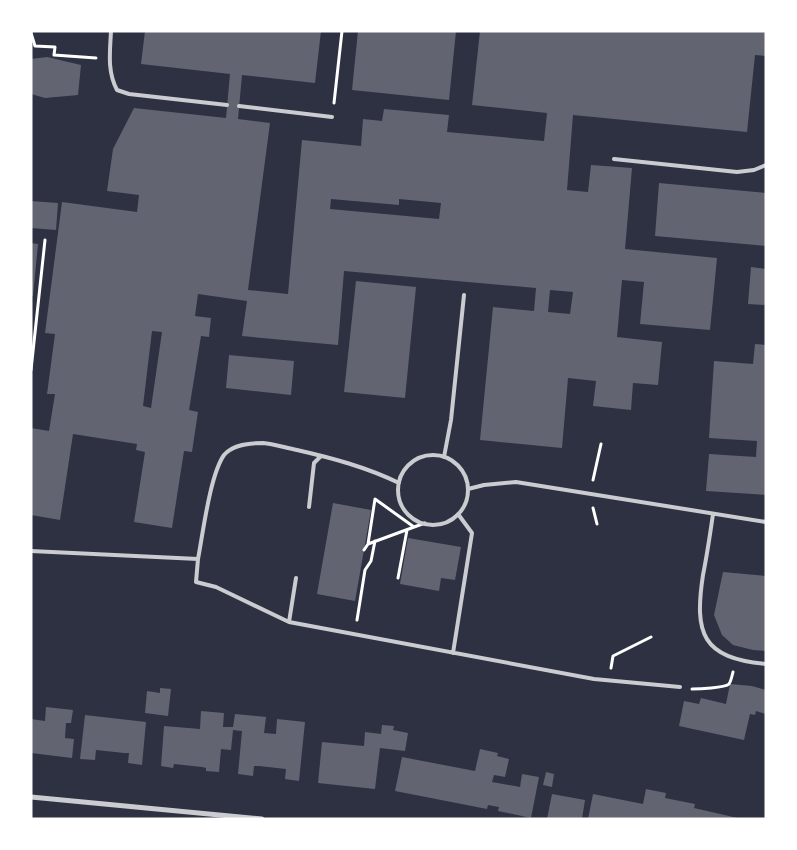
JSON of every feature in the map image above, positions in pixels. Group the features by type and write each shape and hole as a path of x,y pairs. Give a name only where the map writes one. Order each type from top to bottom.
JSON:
{"street":[{"path":"31,798 262,819"}],"lane":[{"path":"111,31 110,66 112,82 116,90 129,94 227,105"},
{"path":"239,106 332,116"},
{"path":"614,158 737,172 754,170 766,165"},
{"path":"444,457 451,420 464,295"},
{"path":"399,483 375,472 321,456 265,443 250,443 236,447 226,453 217,467 198,558 196,582 216,587 289,622 609,682 680,687"},
{"path":"432,455 450,460 461,470 467,482 468,490 463,507 458,514 442,523 425,523 409,515 404,508 400,500 399,483 403,472 411,463 421,457 432,455"},
{"path":"310,507 314,463 321,456"},
{"path":"468,490 484,484 516,482 766,522"},
{"path":"453,653 472,533 458,514"},
{"path":"713,514 699,612 702,630 715,647 724,654 737,660 766,664"},
{"path":"31,550 198,558"},
{"path":"289,622 296,578"}],"path":[{"path":"332,116 342,31"},
{"path":"31,33 35,46 55,47 54,55 86,58"},
{"path":"31,370 45,240"},
{"path":"364,550 368,544 375,499 414,528"},
{"path":"368,544 425,523"},
{"path":"398,578 407,530"},
{"path":"354,634 365,570 371,561 375,542"},
{"path":"613,656 651,637"},
{"path":"680,687 705,689 725,686 730,682 737,660"}],"building":[{"path":"145,31 321,31 315,83 242,75 238,119 270,123 248,290 288,294 302,140 361,146 363,119 382,121 384,109 449,115 447,132 544,141 547,113 472,105 480,31 766,31 766,56 755,55 747,132 573,115 567,190 588,192 591,165 632,168 625,249 717,258 710,330 640,324 644,282 622,280 617,337 662,342 658,385 633,383 631,410 593,406 596,381 568,378 562,448 480,440 493,307 534,311 536,288 344,271 338,345 242,336 247,301 198,294 195,316 211,318 209,337 201,336 189,410 198,412 192,452 184,451 172,528 134,522 145,452 136,450 137,444 73,434 60,520 31,515 31,428 49,431 55,394 47,394 55,334 45,333 62,202 137,212 139,195 107,191 113,149 134,108 226,118 230,74 141,64","holes":["331,199 399,205 399,199 441,203 439,219 330,209","550,290 573,292 570,314 548,312","152,331 162,332 151,408 143,406"]},
{"path":"358,31 456,31 449,100 352,90"},
{"path":"47,57 81,65 78,95 45,98 31,94 31,59"},
{"path":"659,183 766,193 766,246 655,236"},
{"path":"31,201 58,203 56,230 31,228"},
{"path":"31,243 38,244 33,296 31,296"},
{"path":"751,267 766,269 766,305 748,304"},
{"path":"356,281 416,287 405,398 344,392"},
{"path":"755,344 766,345 766,495 706,491 709,454 756,457 757,441 709,438 714,361 753,364"},
{"path":"229,355 294,361 291,395 226,388"},
{"path":"333,503 371,510 355,601 317,594"},
{"path":"408,538 461,547 455,580 441,578 439,591 400,584"},
{"path":"723,572 766,576 766,651 733,645 722,635 714,615"},
{"path":"730,684 752,686 766,690 766,714 756,711 755,715 750,714 744,740 679,726 684,701 699,704 701,698 726,704"},
{"path":"160,688 171,689 168,716 145,713 147,691 160,693"},
{"path":"46,707 73,710 71,723 66,723 65,738 74,739 72,758 31,753 31,719 45,721"},
{"path":"201,711 224,713 223,727 233,727 235,714 266,717 264,733 276,734 277,719 305,722 299,781 285,779 286,769 254,766 253,776 238,774 242,731 233,730 231,750 221,749 219,772 206,771 206,768 202,767 174,764 173,768 161,766 164,726 200,729"},
{"path":"85,715 146,722 142,765 128,763 129,753 96,750 95,760 80,759"},
{"path":"382,725 394,726 393,730 408,733 405,751 380,748 375,789 318,783 322,742 364,746 365,732 381,734"},
{"path":"480,749 498,753 497,756 509,759 505,777 494,775 492,782 520,787 522,774 539,777 531,818 498,811 499,807 488,805 487,809 395,791 402,757 475,771"},
{"path":"546,772 554,774 552,787 543,785"},
{"path":"646,789 666,793 665,798 695,804 694,808 742,819 588,819 593,794 643,804"},
{"path":"552,794 585,800 582,819 547,819"}]}
